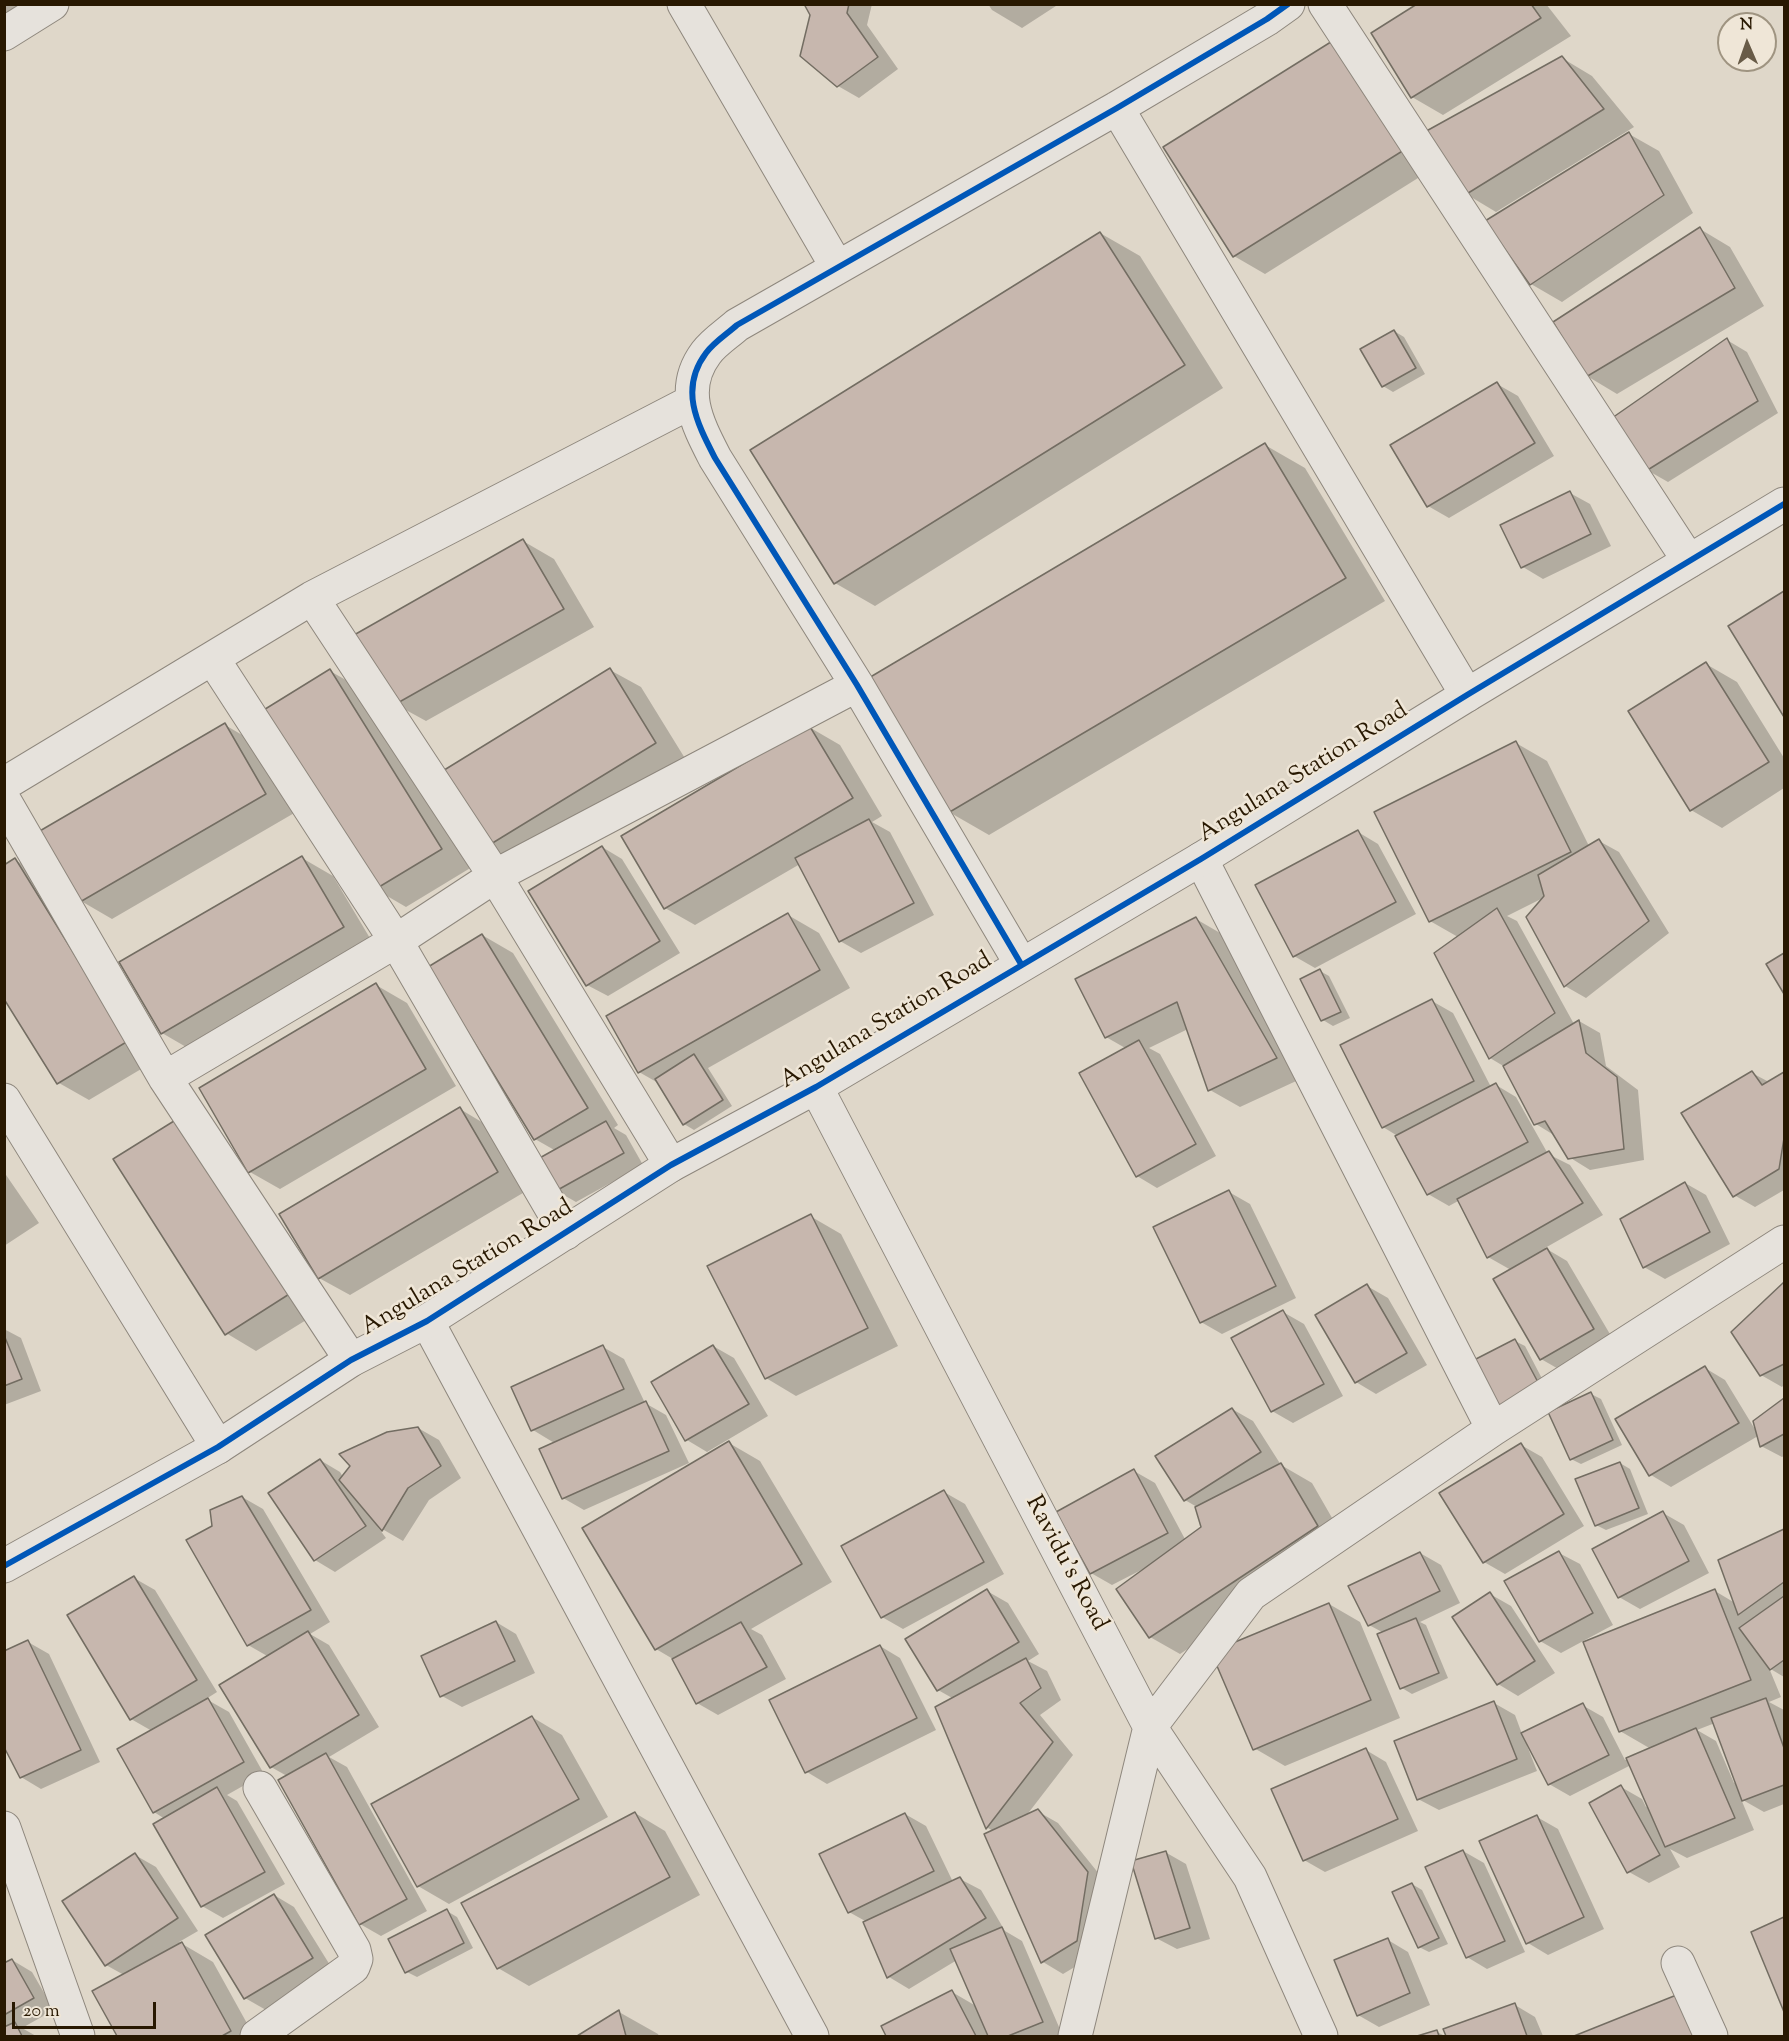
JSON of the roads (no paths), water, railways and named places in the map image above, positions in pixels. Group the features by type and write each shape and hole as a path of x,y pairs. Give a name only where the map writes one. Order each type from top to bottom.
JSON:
{"street":[{"path":"4,34 52,4"},
{"path":"684,4 837,267"},
{"path":"1325,4 1689,561"},
{"path":"1021,964 856,685 715,458 699,428 691,402 694,374 706,352 737,325 1118,108 1271,10"},
{"path":"1118,108 1467,695"},
{"path":"4,784 312,598 691,402"},
{"name":"Angulana Station Road","path":"4,1566 218,1447 351,1360 427,1321 671,1165 816,1087 1201,859 1467,695 1785,504"},
{"path":"312,598 495,876 671,1165"},
{"path":"213,659 396,940 566,1233"},
{"path":"165,1078 396,940 495,876 856,685"},
{"path":"4,800 165,1078 351,1360"},
{"path":"1201,859 1492,1429"},
{"name":"Ravidu's Road","path":"816,1087 1150,1727 1250,1877 1322,2037"},
{"path":"4,1100 218,1447"},
{"path":"1075,2037 1150,1727 1251,1594 1492,1429 1785,1242"},
{"path":"427,1321 812,2037"},
{"path":"257,2037 353,1966 356,1959 354,1950 260,1788"},
{"path":"4,1828 78,2037"},
{"path":"1678,1962 1711,2037"}]}
